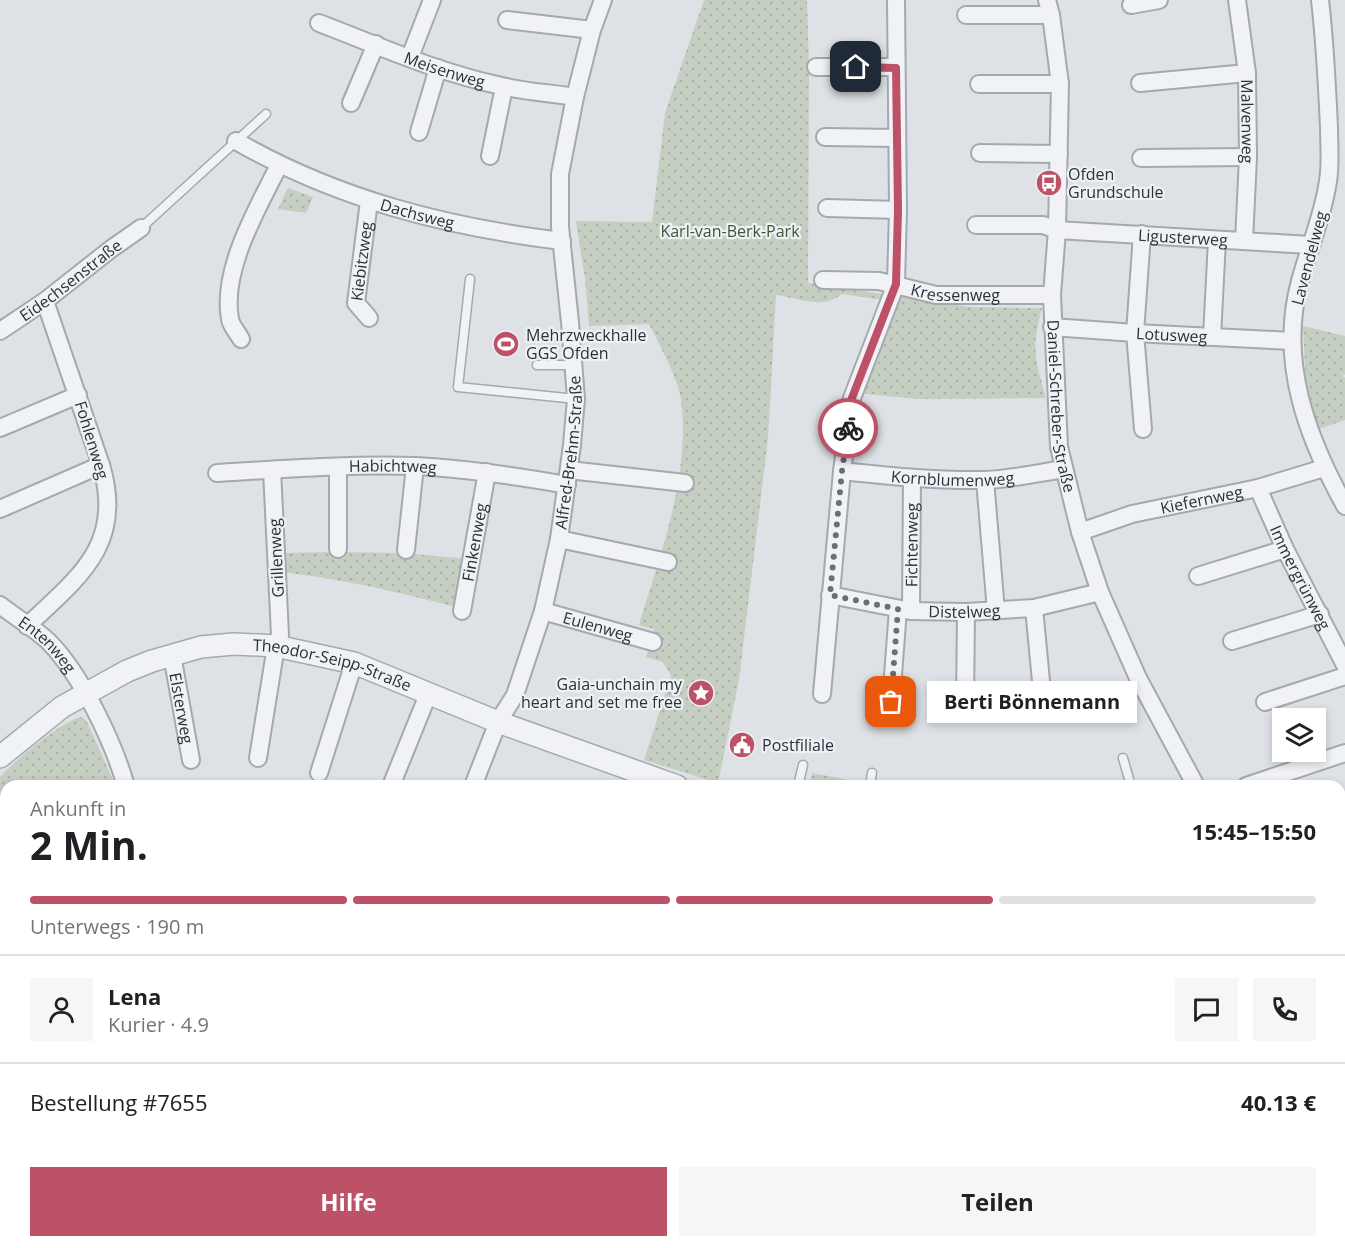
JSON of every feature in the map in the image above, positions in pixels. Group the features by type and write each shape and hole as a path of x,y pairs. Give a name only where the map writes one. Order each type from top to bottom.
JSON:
{"street":[{"path":"410,57 432,0"},
{"name":"Alfred-Brehm-Straße","path":"475,780 498,722 515,695 543,610 559,539 576,399 559,207 560,174 575,97 592,30 603,0"},
{"path":"822,694 842,471 852,398 896,284 898,210 896,0"},
{"path":"1131,5 1159,0"},
{"name":"Malvenweg","path":"1237,0 1247,73 1248,157 1244,241"},
{"name":"Lavendelweg","path":"1320,0 1326,46 1329,179 1322,213 1310,245 1295,302 1292,341 1293,373 1305,420 1324,468 1345,506"},
{"path":"966,15 1049,7"},
{"name":"Daniel-Schreber-Straße","path":"1049,7 1060,84 1057,230 1052,294 1059,447 1080,532 1100,592 1137,678 1193,780"},
{"path":"507,20 592,30"},
{"name":"Meisenweg","path":"319,23 438,68 504,87 575,97"},
{"path":"351,103 376,44"},
{"path":"816,67 896,68"},
{"path":"419,132 438,68"},
{"path":"1140,83 1247,73"},
{"path":"979,84 1060,84"},
{"path":"490,156 504,87"},
{"path":"825,137 897,138"},
{"name":"Dachsweg","path":"236,141 279,165 369,201 455,224 562,241"},
{"path":"980,153 1059,154"},
{"path":"1141,158 1248,157"},
{"path":"241,339 230,321 230,280 245,238 279,165"},
{"name":"Kiebitzweg","path":"369,201 356,303 369,318"},
{"path":"827,208 898,210"},
{"name":"Ligusterweg","path":"976,225 1043,225 1057,230 1310,245"},
{"name":"Eidechsenstraße","path":"0,331 45,301 141,228"},
{"path":"1142,234 1135,333 1143,429"},
{"path":"1212,337 1217,240"},
{"name":"Kressenweg","path":"823,280 879,281 936,295 1052,294"},
{"name":"Fohlenweg","path":"27,626 80,576 94,556 103,535 109,508 106,482 101,465 45,301"},
{"name":"Lotusweg","path":"1052,327 1292,341"},
{"path":"0,428 78,395"},
{"path":"0,509 101,465"},
{"path":"406,550 415,466"},
{"name":"Habichtweg","path":"218,474 338,467 415,466 685,483"},
{"path":"338,467 338,549"},
{"name":"Kiefernweg","path":"1080,532 1132,514 1258,488 1324,468"},
{"name":"Kornblumenweg","path":"842,471 912,478 986,480 1064,469"},
{"name":"Grillenweg","path":"258,758 276,646 280,635 272,470"},
{"name":"Finkenweg","path":"462,611 487,472"},
{"name":"Fichtenweg","path":"891,702 904,610 912,478"},
{"path":"986,480 996,611"},
{"name":"Immergrünweg","path":"1258,488 1285,549 1345,665"},
{"path":"559,539 668,562"},
{"path":"1198,576 1285,549"},
{"name":"Distelweg","path":"830,595 904,610 966,612 1034,608 1100,592"},
{"name":"Entenweg","path":"0,605 47,640 73,671 86,692 124,780"},
{"path":"1034,608 1043,702"},
{"name":"Eulenweg","path":"543,610 653,642"},
{"path":"965,705 966,612"},
{"path":"1232,641 1320,614"},
{"name":"Theodor-Seipp-Straße","path":"0,757 62,707 127,671 201,647 233,644 276,646 354,663 498,722 660,780"},
{"name":"Elsterweg","path":"172,655 191,760"},
{"path":"319,772 354,663"},
{"path":"1265,702 1345,676"},
{"path":"393,780 429,692"},
{"path":"1264,780 1345,753"}],"lane":[{"path":"141,228 266,114"},
{"path":"470,279 458,387 576,399"},
{"path":"537,365 574,365"},
{"path":"1123,758 1129,780"},
{"path":"799,780 803,765"},
{"path":"871,780 872,773"}],"green space":[{"name":"Karl-van-Berk-Park","path":"704,0 807,0 808,283 970,307 1042,308 1036,333 1036,353 1046,398 919,399 854,393 891,301 842,294 834,299 818,302 776,295 768,438 739,680 719,780 708,780 644,760 671,676 663,662 646,657 654,629 639,625 672,514 678,485 682,457 681,400 672,371 649,324 589,326 585,278 576,221 652,222 665,113"},
{"path":"288,188 313,197 306,213 278,209"},
{"path":"1303,326 1345,336 1345,374 1343,376 1345,378 1345,420 1319,429 1306,389"},
{"path":"281,553 404,553 469,559 460,608 350,583 282,572"},
{"path":"81,717 86,720 113,780 0,780 0,777 15,762 73,720"},
{"path":"812,773 849,780 811,780"}],"way so far":[{"path":"848,428 830,595 898,609 891,702"}],"place":[{"name":"Ofden Grundschule","path":"1049,183"},
{"name":"Mehrzweckhalle GGS Ofden","path":"506,344"},
{"name":"Gaia-unchain my heart and set me free","path":"701,693"},
{"name":"Berti Bönnemann","path":"891,702"},
{"name":"Postfiliale","path":"742,745"}],"route":[{"path":"848,428 852,398 896,284 898,210 896,68 856,67"}]}
